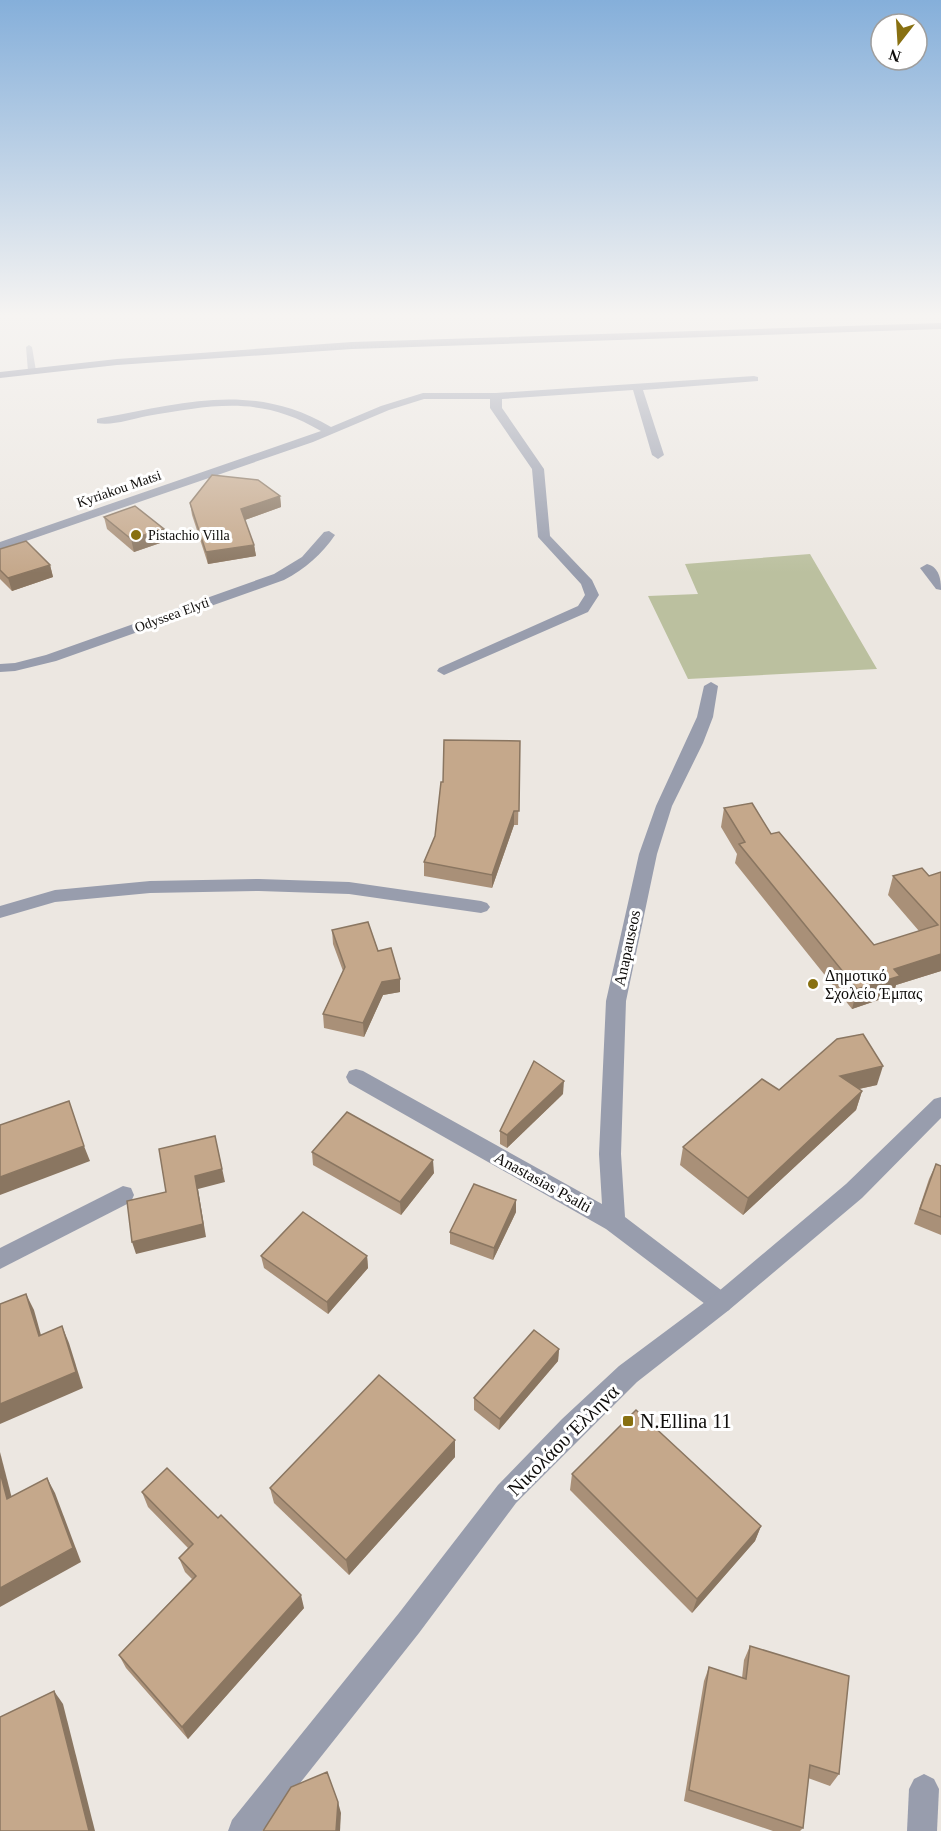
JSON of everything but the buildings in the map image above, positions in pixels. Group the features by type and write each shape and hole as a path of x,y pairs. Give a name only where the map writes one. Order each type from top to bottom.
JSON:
{"street":[{"name":"Kyriakou Matsi","path":"0,546 247,461 403,402"},
{"path":"444,671 583,609 592,596 587,583 544,537 538,469 496,408 496,402"},
{"path":"642,402 658,454"},
{"path":"101,422 195,405 249,403 278,406 301,414 330,431"},
{"name":"Odyssea Elyti","path":"0,668 15,667 51,658 279,577 297,569 311,558 329,535"},
{"path":"927,568 941,586"},
{"name":"Anapauseos","path":"614,1222 610,1154 616,1000 648,854 664,807 702,725 711,686"},
{"path":"0,912 55,896 150,887 259,885 349,888 481,907"},
{"name":"Anastasias Psalti","path":"356,1077 614,1222 721,1303"},
{"name":"Νικολάου Έλληνα","path":"243,1831 410,1623 507,1494 628,1374 721,1303 854,1191 941,1105"},
{"path":"0,1259 123,1195"},
{"path":"922,1831 924,1789"}],"green space":[{"path":"810,554 877,669 688,679 648,596 698,594 685,564"}],"place":[{"name":"Pistachio Villa","path":"136,535"},
{"name":"Δημοτικό Σχολείο Έμπας","path":"813,984"},
{"name":"N.Ellina 11","path":"628,1421"}]}
